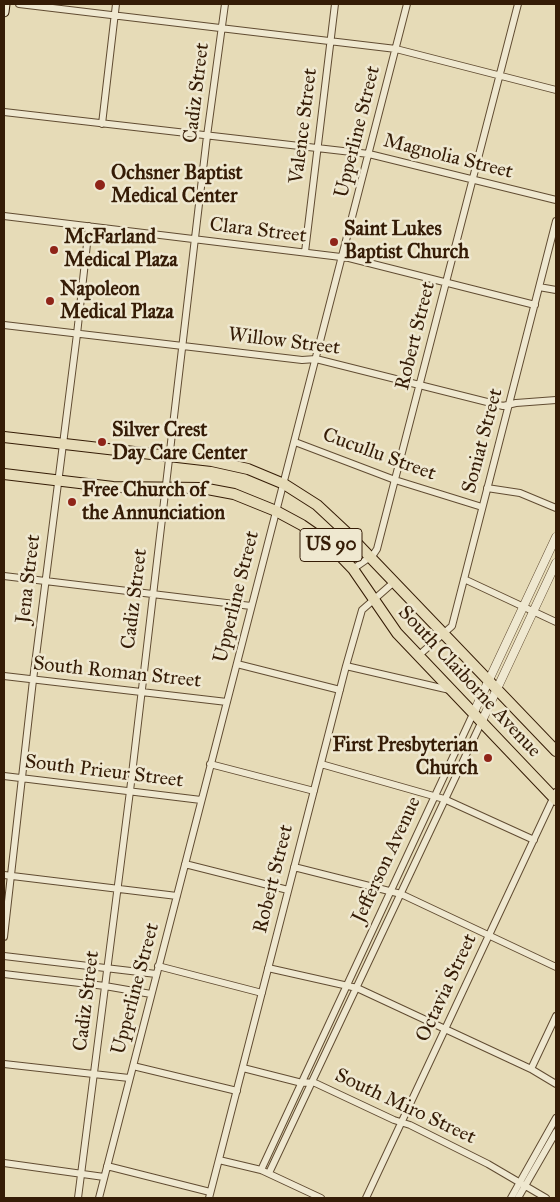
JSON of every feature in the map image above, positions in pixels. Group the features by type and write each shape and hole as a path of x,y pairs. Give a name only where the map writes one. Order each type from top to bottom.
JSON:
{"main road":[{"path":"4,12 5,4"},
{"name":"South Claiborne Avenue","path":"4,437 228,464 263,474 284,484 317,505 370,557 556,751"},
{"name":"South Claiborne Avenue","path":"4,474 113,487 202,488 234,494 276,511 302,525 328,543 353,569 397,633 481,723 555,797"}],"street":[{"path":"19,4 396,49 556,90"},
{"path":"102,124 116,4"},
{"name":"Cadiz Street","path":"78,1198 130,791 207,136 225,4"},
{"name":"Valence Street","path":"305,252 335,4"},
{"name":"Upperline Street","path":"99,1198 408,4"},
{"name":"Robert Street","path":"370,557 377,549 518,4"},
{"name":"Magnolia Street","path":"4,112 370,154 556,200"},
{"name":"Clara Street","path":"4,216 342,258 535,305"},
{"name":"Soniat Street","path":"418,656 452,626 556,220"},
{"name":"Jena Street","path":"4,937 33,680 89,226"},
{"path":"540,287 556,290"},
{"name":"Willow Street","path":"4,325 302,360 316,359 503,406 556,400"},
{"name":"Cucullu Street","path":"295,442 395,480 482,507"},
{"path":"487,488 520,493 556,508"},
{"name":"Jefferson Avenue","path":"261,1170 556,537"},
{"path":"353,569 370,557"},
{"name":"Jefferson Avenue","path":"269,1173 556,563"},
{"path":"4,576 251,606"},
{"path":"464,579 556,622"},
{"name":"Robert Street","path":"209,1195 362,610 394,582"},
{"path":"237,664 340,690"},
{"path":"346,666 450,690"},
{"name":"South Roman Street","path":"4,676 226,702"},
{"name":"South Prieur Street","path":"210,764 314,791"},
{"path":"321,764 444,799 534,840"},
{"name":"South Prieur Street","path":"4,776 201,800"},
{"name":"Octavia Street","path":"366,1198 555,797"},
{"path":"185,864 288,890"},
{"path":"294,867 390,893 401,894 556,967"},
{"path":"4,875 177,896"},
{"path":"4,956 156,974"},
{"path":"158,966 262,993"},
{"path":"268,968 356,988 531,1069 556,1084"},
{"path":"4,974 105,986 151,994"},
{"path":"531,1069 556,1016"},
{"path":"4,1064 129,1078"},
{"path":"132,1066 237,1091"},
{"name":"South Miro Street","path":"243,1068 302,1083 313,1082 488,1164 546,1198"},
{"path":"518,1198 522,1185 556,1118"},
{"path":"511,1198 522,1185 556,1132"},
{"path":"219,1160 261,1170 321,1198"},
{"path":"4,1163 104,1177"},
{"path":"107,1166 209,1195"}],"place":[{"name":"Ochsner Baptist Medical Center","path":"100,185"},
{"name":"Saint Lukes Baptist Church","path":"334,242"},
{"name":"McFarland Medical Plaza","path":"54,250"},
{"name":"Napoleon Medical Plaza","path":"50,301"},
{"name":"Silver Crest Day Care Center","path":"102,442"},
{"name":"Free Church of the Annunciation","path":"72,502"},
{"name":"First Presbyterian Church","path":"488,758"}]}
